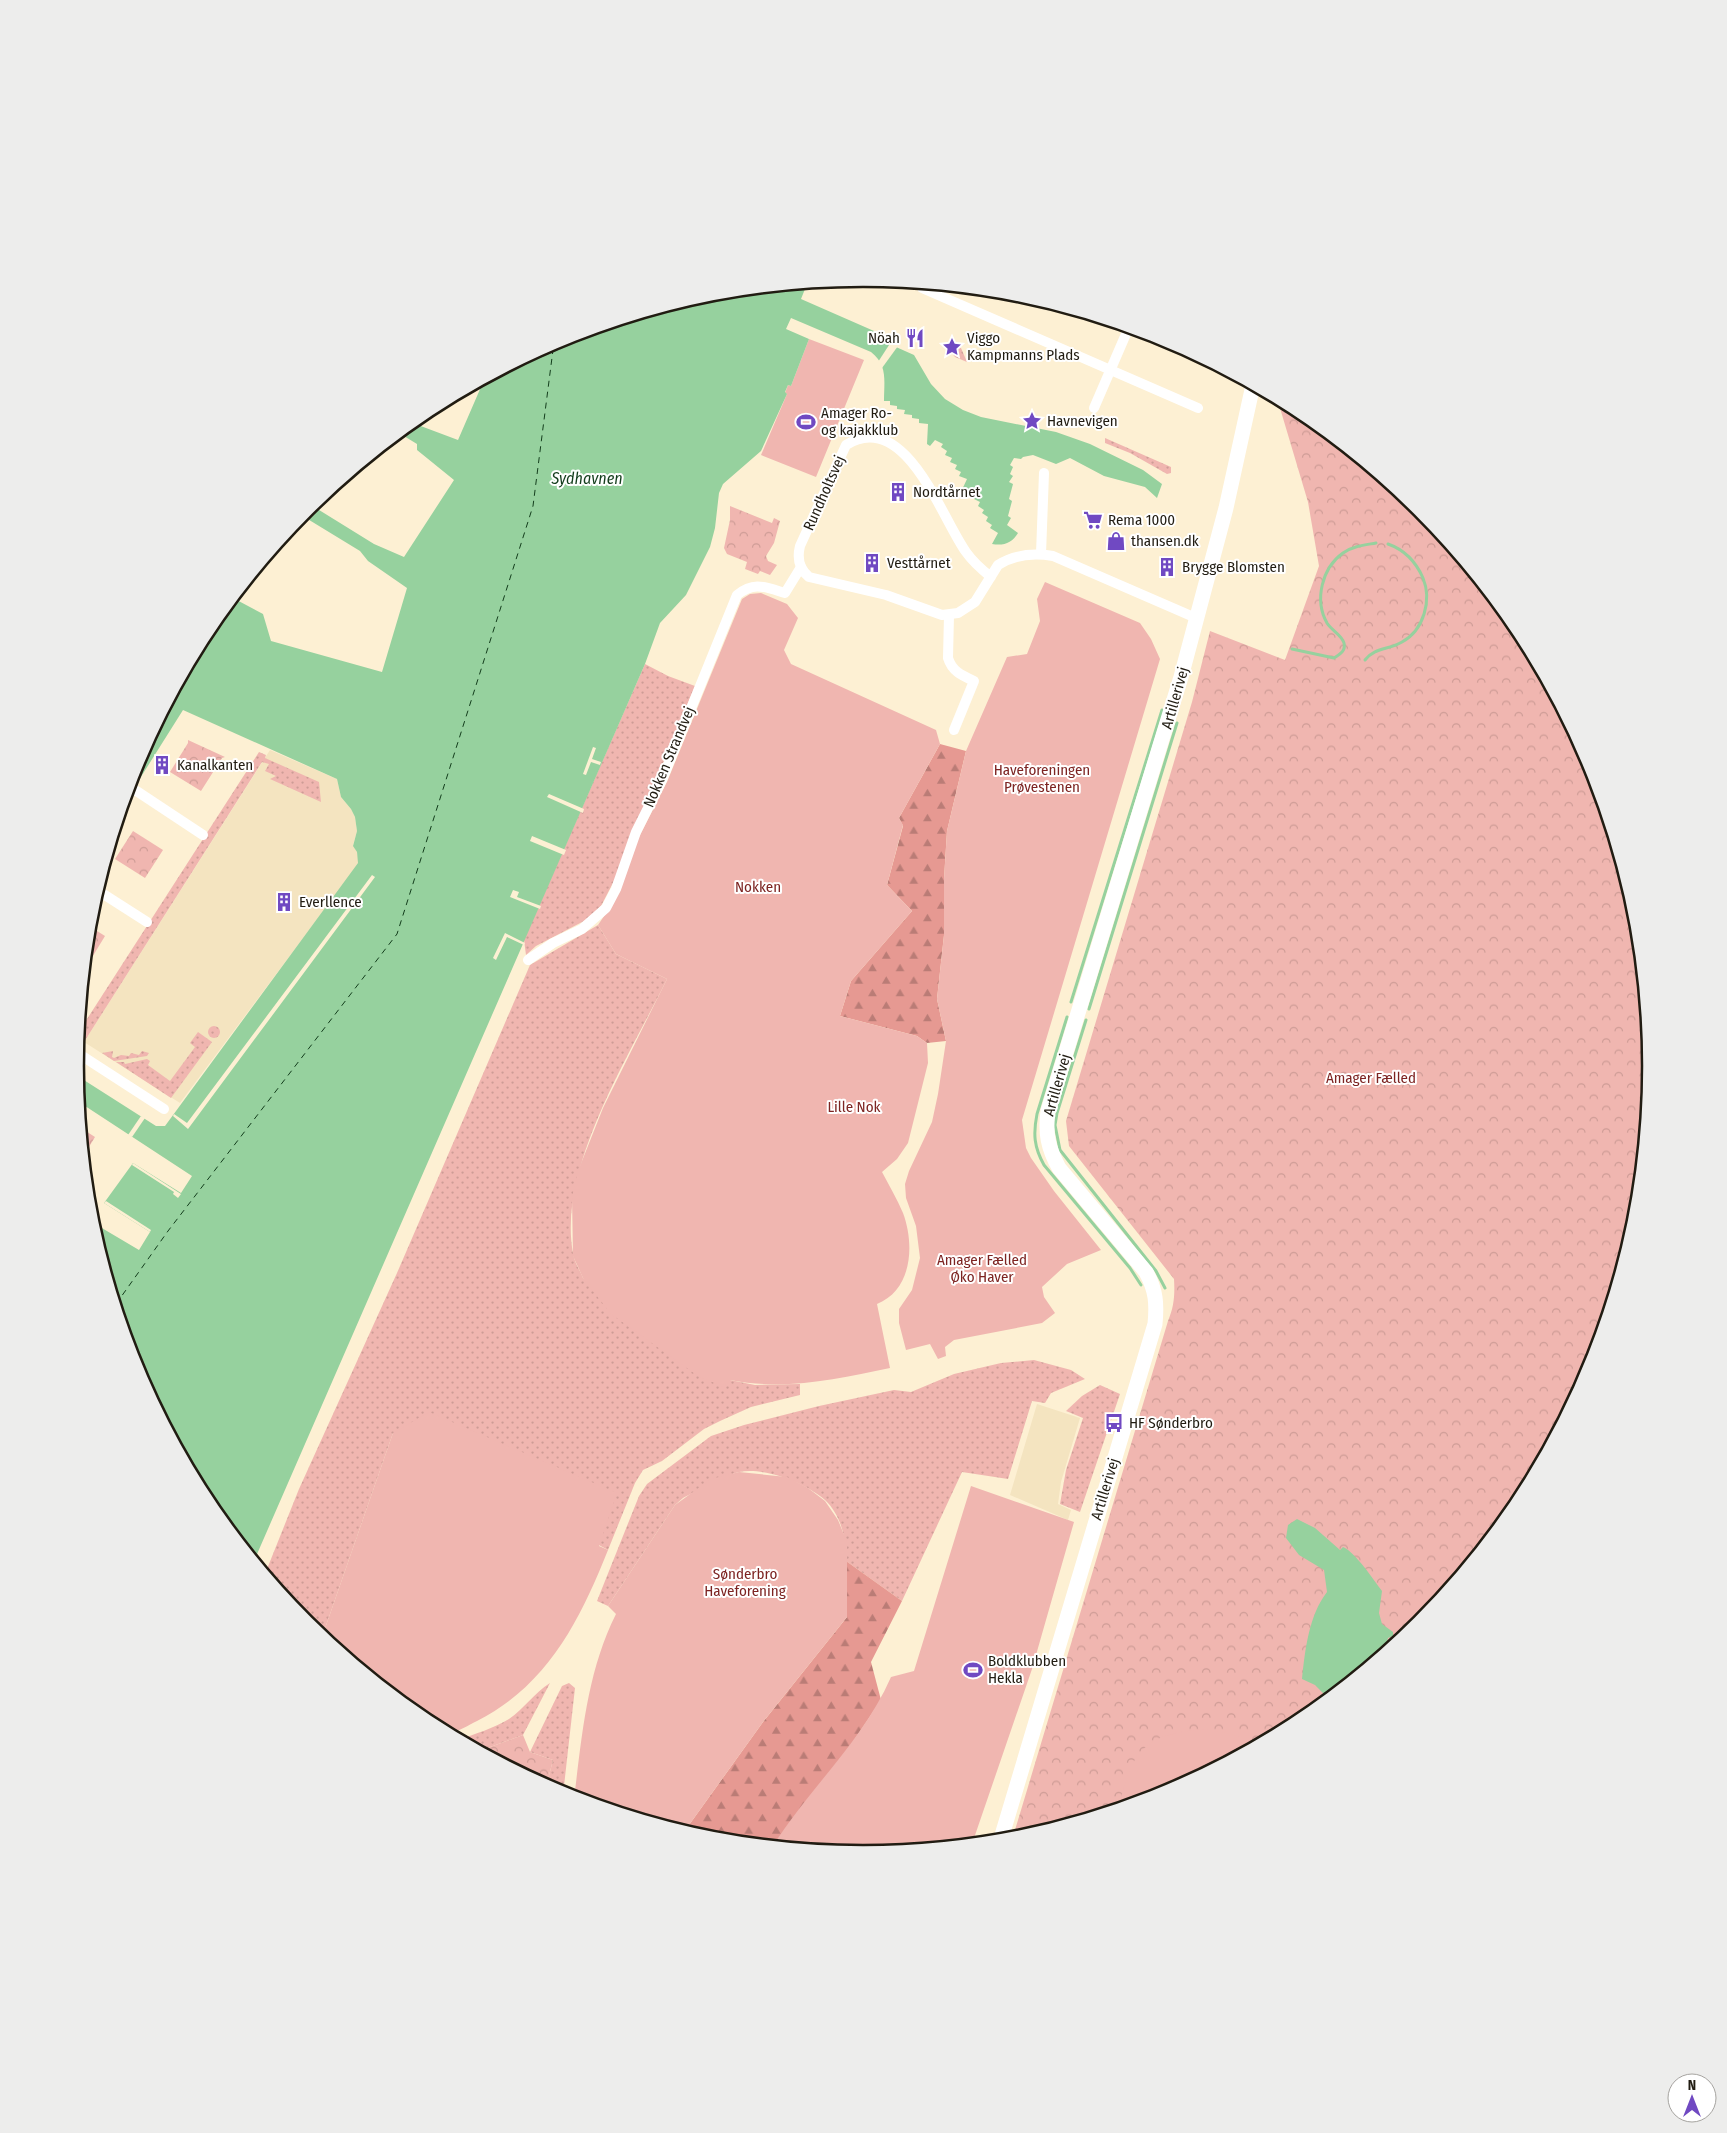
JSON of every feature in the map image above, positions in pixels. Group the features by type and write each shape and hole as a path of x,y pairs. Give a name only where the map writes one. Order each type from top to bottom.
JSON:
{"street":[{"path":"922,289 1198,408"},
{"path":"1094,408 1126,333"},
{"name":"Artillerivej","path":"1003,1833 1155,1324 1157,1306 1153,1284 1146,1272 1059,1168 1051,1154 1046,1128 1048,1111 1181,677 1226,508 1252,390"},
{"name":"Rundholtsvej","path":"801,567 798,561 800,546 840,455 846,444 868,437 886,440 914,465 933,491 965,551 990,577"},
{"path":"1041,554 1044,473"},
{"path":"801,567 804,573 815,579 886,594 935,614 949,615 966,609 975,602 998,565 1020,556 1041,554 1053,556 1196,618"},
{"name":"Nokken Strandvej","path":"528,960 553,943 582,929 606,908 616,888 636,832 662,780 737,595 750,586 785,593 801,567"},
{"path":"949,615 947,652 950,664 959,674 974,681 954,730"},
{"path":"135,791 203,835"},
{"path":"103,894 147,922"},
{"path":"84,1057 164,1109"}],"shaded area":[{"path":"270,750 337,779 341,797 355,817 357,831 353,845 357,852 359,863 180,1103 84,1041"},
{"path":"1037,1404 1080,1418 1061,1482 1058,1504 1071,1510 1068,1520 1010,1495"}],"green space":[{"name":"Amager Ro- og kajakklub","path":"809,339 864,360 816,477 761,455 787,394 785,393 788,385 791,386"},
{"path":"944,343 961,348 967,362 955,357"},
{"name":"Amager Fælled","path":"1280,407 1338,448 1378,480 1450,552 1512,633 1539,677 1563,722 1584,768 1602,816 1617,865 1637,965 1642,1016 1642,1117 1637,1168 1628,1219 1617,1268 1602,1317 1584,1365 1563,1411 1539,1456 1512,1500 1482,1541 1450,1581 1415,1618 1378,1653 1297,1715 1253,1742 1208,1766 1162,1787 1114,1805 1065,1820 1015,1831 1172,1311 1174,1296 1174,1279 1069,1146 1066,1121 1192,702 1210,631 1285,660 1319,566 1308,502"},
{"path":"1105,438 1171,467 1171,473 1167,474 1130,453 1105,443"},
{"path":"730,506 772,523 774,518 780,521 774,543 766,556 768,561 777,565 770,575 760,571 758,574 745,569 747,562 727,554 724,548 730,520"},
{"name":"Haveforeningen Prøvestenen","path":"1045,582 1140,623 1151,639 1160,659 1022,1120 1026,1148 1031,1158 1054,1191 1101,1250 1067,1264 1042,1287 1044,1297 1055,1313 1042,1323 954,1340 945,1347 946,1356 938,1359 930,1344 906,1350 899,1323 899,1309 912,1290 920,1258 916,1226 906,1198 905,1184 909,1171 932,1122 946,1041 937,999 944,935 944,879 947,831 966,751 1007,657 1027,654 1040,621 1037,599"},
{"name":"Nokken","path":"761,593 787,604 798,618 784,650 791,664 936,730 940,744 899,818 903,825 887,885 912,911 851,981 840,1016 917,1036 927,1043 928,1063 908,1143 897,1159 882,1172 903,1213 909,1239 908,1265 904,1277 898,1288 889,1297 877,1304 890,1368 830,1380 791,1384 750,1383 730,1380 724,1387 698,1376 611,1314 583,1278 573,1256 572,1197 578,1171 603,1108 667,979 616,954 598,925 615,900 638,839 667,782 742,599 750,594"},
{"path":"645,664 668,676 695,686 615,879 601,906 586,920 536,946 526,955 524,940"},
{"path":"188,740 225,757 222,758 201,791 170,772"},
{"path":"940,744 966,751 947,831 944,879 944,935 937,999 946,1041 927,1043 917,1036 840,1016 851,981 912,911 887,885 903,826 899,818"},
{"path":"259,752 266,755 265,758 319,782 321,802 270,779 276,776 265,771 269,764 262,762 84,1041 85,1022"},
{"path":"133,831 163,850 145,878 115,859"},
{"path":"598,925 616,954 667,979 617,1077 586,1149 576,1185 571,1220 573,1253 583,1278 730,1380 755,1385 800,1384 800,1395 751,1407 720,1421 704,1429 662,1461 643,1470 635,1483 608,1550 393,1433 324,1630 267,1569 299,1489 397,1273 530,965"},
{"path":"96,930 105,936 91,959"},
{"path":"214,1026 220,1032 214,1038 208,1032"},
{"path":"198,1032 212,1042 171,1098 116,1062 124,1062 125,1064 147,1059 150,1061 148,1065 170,1081 195,1047 190,1043"},
{"path":"113,1051 112,1057 114,1058 121,1055 129,1056 131,1053 139,1055 142,1051 149,1053 147,1056 114,1061 102,1053"},
{"path":"86,1131 95,1137 88,1148"},
{"path":"1034,1360 1071,1370 1085,1379 1051,1393 1045,1403 1032,1401 1008,1479 962,1472 902,1601 846,1561 842,1528 831,1506 825,1500 796,1482 772,1474 749,1471 726,1476 683,1498 675,1505 608,1606 597,1601 639,1496 647,1484 711,1436 744,1425 819,1406 894,1390 911,1392 954,1374 1001,1363"},
{"path":"1100,1385 1120,1394 1080,1512 1060,1504 1066,1470 1083,1418 1066,1411 1082,1396"},
{"path":"429,1412 617,1493 599,1546 608,1550 586,1601 559,1648 542,1670 502,1706 456,1731 430,1715 389,1685 349,1653 324,1630 393,1433"},
{"name":"Sønderbro Haveforening","path":"739,1472 787,1477 808,1488 825,1501 838,1520 847,1542 847,1617 763,1722 688,1826 613,1805 575,1791 583,1728 592,1681 598,1658 616,1614 608,1606 675,1505 711,1479"},
{"name":"Boldklubben Hekla","path":"971,1486 1074,1522 1032,1669 974,1838 914,1845 864,1846 813,1845 776,1841 866,1722 891,1677 914,1671"},
{"path":"846,1561 902,1601 871,1662 881,1700 849,1748 777,1841 688,1826 763,1722 847,1617"},
{"path":"550,1683 523,1735 486,1748 466,1737 509,1719"},
{"path":"569,1683 575,1688 564,1787 548,1779 553,1760 530,1752 562,1686"},
{"path":"1208,1729 1242,1737 1253,1742 1208,1766 1162,1787 1120,1803 1131,1767 1138,1755 1158,1739 1188,1731"},
{"path":"523,1735 530,1752 553,1760 548,1779 519,1766 486,1748"}],"water":[{"name":"Sydhavnen","path":"805,289 801,299 890,338 887,343 914,355 931,384 945,399 963,410 981,417 1056,432 1090,444 1143,470 1162,484 1157,498 1145,487 1104,476 1070,458 1056,464 1033,455 1021,459 1014,458 1010,465 1013,467 1010,474 1013,476 1009,482 1013,484 1009,499 1012,501 1008,516 1011,518 1007,525 1018,533 1007,543 1000,545 992,544 998,533 990,528 992,525 986,521 988,517 982,513 984,510 978,506 980,502 974,499 976,495 969,491 963,496 960,494 967,479 959,476 961,472 955,469 957,465 950,462 952,458 945,455 947,451 941,447 943,444 935,440 930,446 927,444 928,424 919,423 919,419 912,418 912,415 904,414 905,410 897,409 897,406 890,405 890,401 884,401 883,368 876,357 871,352 791,318 786,329 809,339 791,386 788,385 785,392 787,394 761,451 723,484 719,493 715,528 710,547 686,595 660,623 645,664 256,1555 215,1500 188,1456 164,1411 143,1365 125,1317 110,1268 101,1227 139,1250 150,1232 104,1203 133,1163 181,1193 192,1176 85,1106 84,1080 156,1126 165,1126 358,863 357,852 353,846 357,831 355,817 341,797 337,779 183,710 138,782 164,722 188,677 215,633 238,601 263,614 271,641 382,672 407,588 368,561 360,551 308,519 318,509 374,544 404,557 454,480 417,450 417,444 405,436 420,426 458,440 481,387 565,346 613,328 662,313 762,293"},
{"path":"1297,1519 1315,1528 1340,1550 1343,1547 1359,1560 1382,1591 1379,1613 1382,1624 1393,1632 1393,1636 1388,1638 1386,1645 1378,1653 1325,1695 1315,1685 1302,1679 1306,1645 1312,1622 1327,1592 1324,1570 1299,1555 1286,1538 1288,1525"}],"pier":[{"path":"891,342 898,346 882,368 878,362"},
{"path":"593,747 596,748 592,759 601,762 600,765 591,762 586,775 583,774"},
{"path":"549,794 584,809 583,813 547,797"},
{"path":"532,836 566,850 564,855 530,841"},
{"path":"372,875 375,877 188,1129 173,1116 174,1114 187,1123"},
{"path":"513,890 519,892 517,897 541,906 540,909 510,897"},
{"path":"505,933 525,943 524,945 507,937 496,960 493,958"},
{"path":"141,1116 145,1118 132,1137 128,1135"},
{"path":"133,1163 181,1194 178,1198 173,1194 174,1192 132,1165"},
{"path":"106,1201 151,1230 150,1232 104,1203"}],"waterway":[{"path":"1292,649 1334,658 1342,652 1344,648 1343,640 1329,626 1323,614 1321,604 1322,585 1330,567 1343,553 1355,547 1376,543"},
{"path":"1365,660 1373,653 1397,645 1410,637 1421,622 1426,605 1426,587 1417,567 1405,553 1388,544"},
{"path":"1071,1002 1162,710"},
{"path":"1089,1009 1177,723"},
{"path":"1067,1017 1037,1114 1035,1128 1036,1146 1044,1165 1130,1268 1141,1285"},
{"path":"1086,1020 1057,1113 1055,1125 1060,1150 1156,1271 1165,1288"}],"ferry route":[{"path":"120,1299 168,1231 397,934 533,506 553,352"}],"place":[{"name":"Nöah","path":"915,338"},
{"name":"Viggo Kampmanns Plads","path":"952,347"},
{"name":"Havnevigen","path":"1032,421"},
{"name":"Amager Ro- og kajakklub","path":"806,422"},
{"name":"Nordtårnet","path":"898,492"},
{"name":"Rema 1000","path":"1093,520"},
{"name":"thansen.dk","path":"1116,541"},
{"name":"Vesttårnet","path":"872,563"},
{"name":"Brygge Blomsten","path":"1167,567"},
{"name":"Kanalkanten","path":"162,765"},
{"name":"Everllence","path":"284,902"},
{"name":"HF Sønderbro","path":"1114,1423"},
{"name":"Boldklubben Hekla","path":"973,1670"}],"park label":[{"name":"Lille Nok","path":"854,1107"},
{"name":"Amager Fælled Øko Haver","path":"982,1268"}]}
